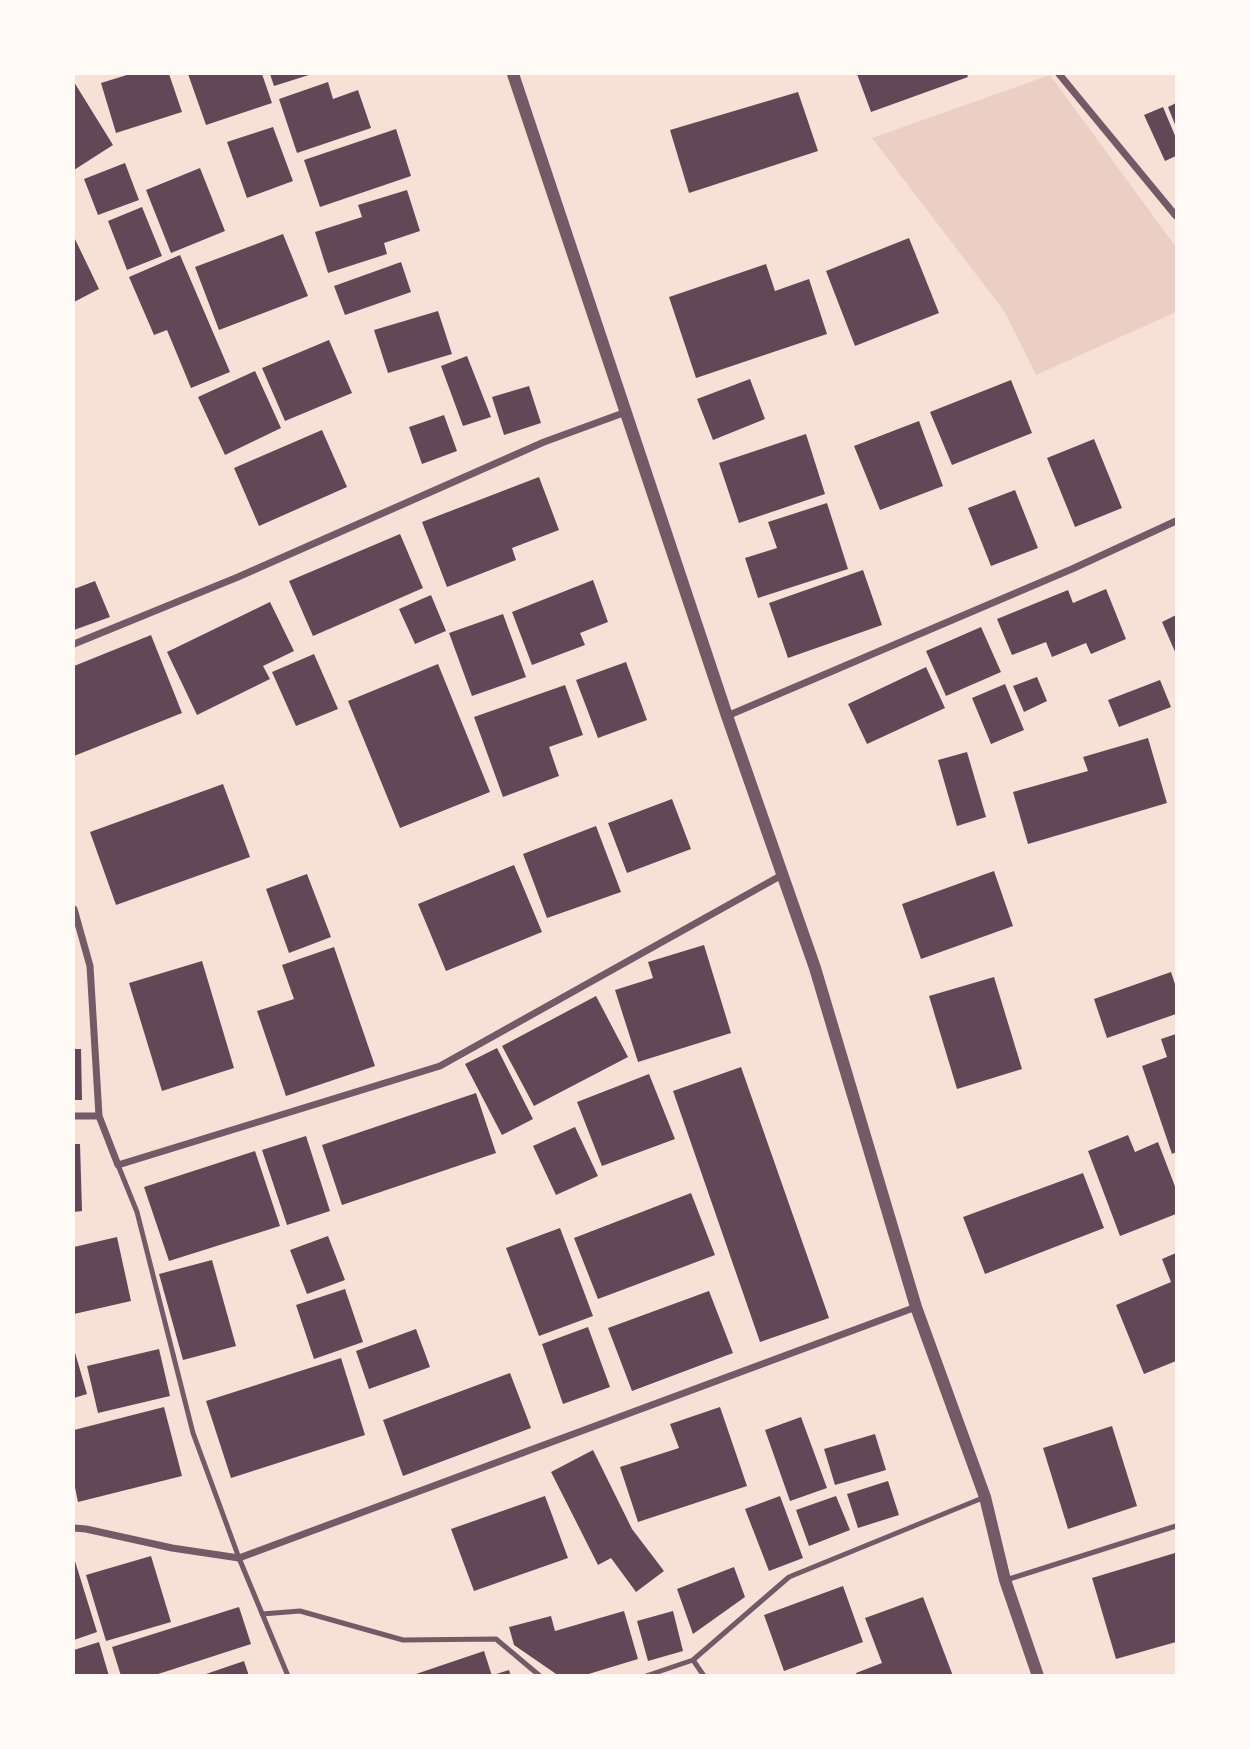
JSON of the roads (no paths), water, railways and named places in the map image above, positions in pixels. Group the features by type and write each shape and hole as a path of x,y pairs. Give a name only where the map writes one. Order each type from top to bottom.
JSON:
{"street":[{"path":"513,74 727,716 815,968 916,1307 985,1497 1005,1580 1038,1675"},
{"path":"1059,74 1177,216"},
{"path":"74,643 238,577 544,442 626,412"},
{"path":"727,716 1072,569 1177,521"},
{"path":"74,909 90,965 99,1116 118,1165 440,1066 782,875"},
{"path":"74,1116 99,1116"},
{"path":"74,1528 172,1548 239,1558 916,1307"}],"lane":[{"path":"118,1165 137,1212 193,1433 239,1558 288,1675"},
{"path":"646,1675 693,1660 789,1577 985,1497"},
{"path":"1005,1580 1177,1526"},
{"path":"262,1614 300,1611 403,1640 496,1639 540,1675"},
{"path":"693,1660 705,1675"}]}
